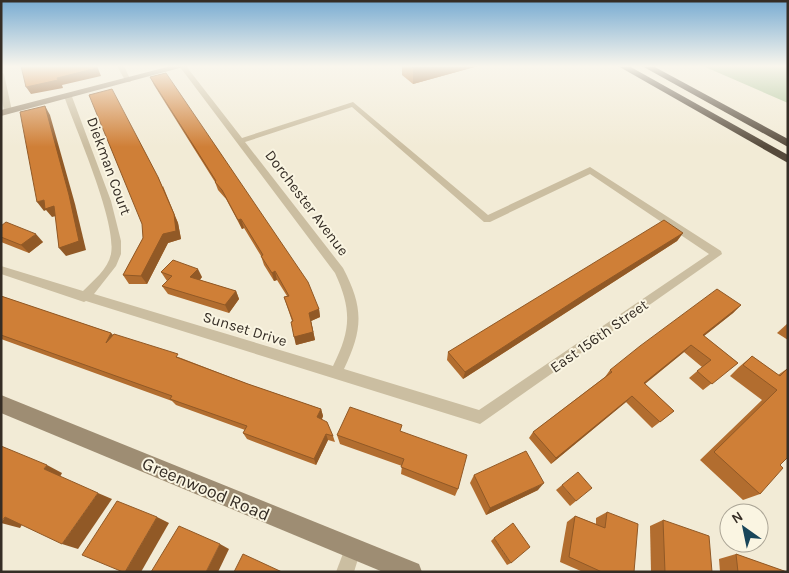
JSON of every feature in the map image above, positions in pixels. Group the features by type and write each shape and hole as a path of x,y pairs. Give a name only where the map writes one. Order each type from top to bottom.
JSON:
{"highway":[{"path":"669,93 788,160"},
{"path":"695,93 788,144"}],"street":[{"path":"3,93 5,112 81,93"},
{"name":"Dorchester Avenue","path":"203,93 339,271 348,289 354,307 352,342 336,373"},
{"name":"Diekman Court","path":"68,96 115,228 116,254 107,273 84,297"},
{"name":"East 156th Street","path":"240,141 353,104 487,220 590,170 718,254 480,418"},
{"name":"Sunset Drive","path":"1,270 480,418"},
{"name":"Greenwood Road","path":"1,404 411,572"},
{"path":"345,572 353,549"}],"green space":[{"path":"764,93 788,93 788,103"}],"building":[{"path":"114,93 158,177 174,214 176,231 163,234 141,276 123,275 143,238 142,224 89,95"},
{"path":"160,93 179,93 308,282 319,309 309,313 313,332 294,337 291,322 293,321 284,297 289,296 275,271 272,273 261,256 263,255 241,219 238,220 216,181"},
{"path":"45,106 69,195 79,241 59,248 54,206 45,209 44,200 37,202 20,112"},
{"path":"664,220 683,233 465,372 448,352"},
{"path":"6,222 36,234 21,245 1,237 1,226"},
{"path":"173,260 198,269 190,277 236,291 225,305 162,286 172,276 161,272"},
{"path":"717,289 741,305 703,335 738,363 712,384 697,371 711,360 691,345 644,383 674,411 660,422 632,396 556,458 533,432 612,372 610,370 640,346"},
{"path":"1,296 111,333 106,343 114,334 178,354 176,357 321,409 317,417 327,422 333,436 326,434 314,459 243,433 247,426 170,399 172,396 1,335"},
{"path":"752,356 780,376 788,368 788,457 780,465 783,468 760,494 714,452 777,390 743,365"},
{"path":"350,407 402,425 400,431 467,455 458,489 401,467 404,459 337,435"},
{"path":"1,446 47,465 44,469 98,493 62,544 5,517 1,522"},
{"path":"526,451 544,483 490,508 474,475"},
{"path":"578,472 592,488 576,501 562,485"},
{"path":"117,501 157,517 125,572 82,555"},
{"path":"607,512 638,524 634,572 602,572 569,557 575,516 605,528"},
{"path":"663,520 709,536 712,572 665,572"},
{"path":"513,523 530,547 511,563 494,538"},
{"path":"179,526 220,544 206,572 151,572"},
{"path":"243,554 282,572 234,572"},
{"path":"736,554 787,572 738,572"}]}
